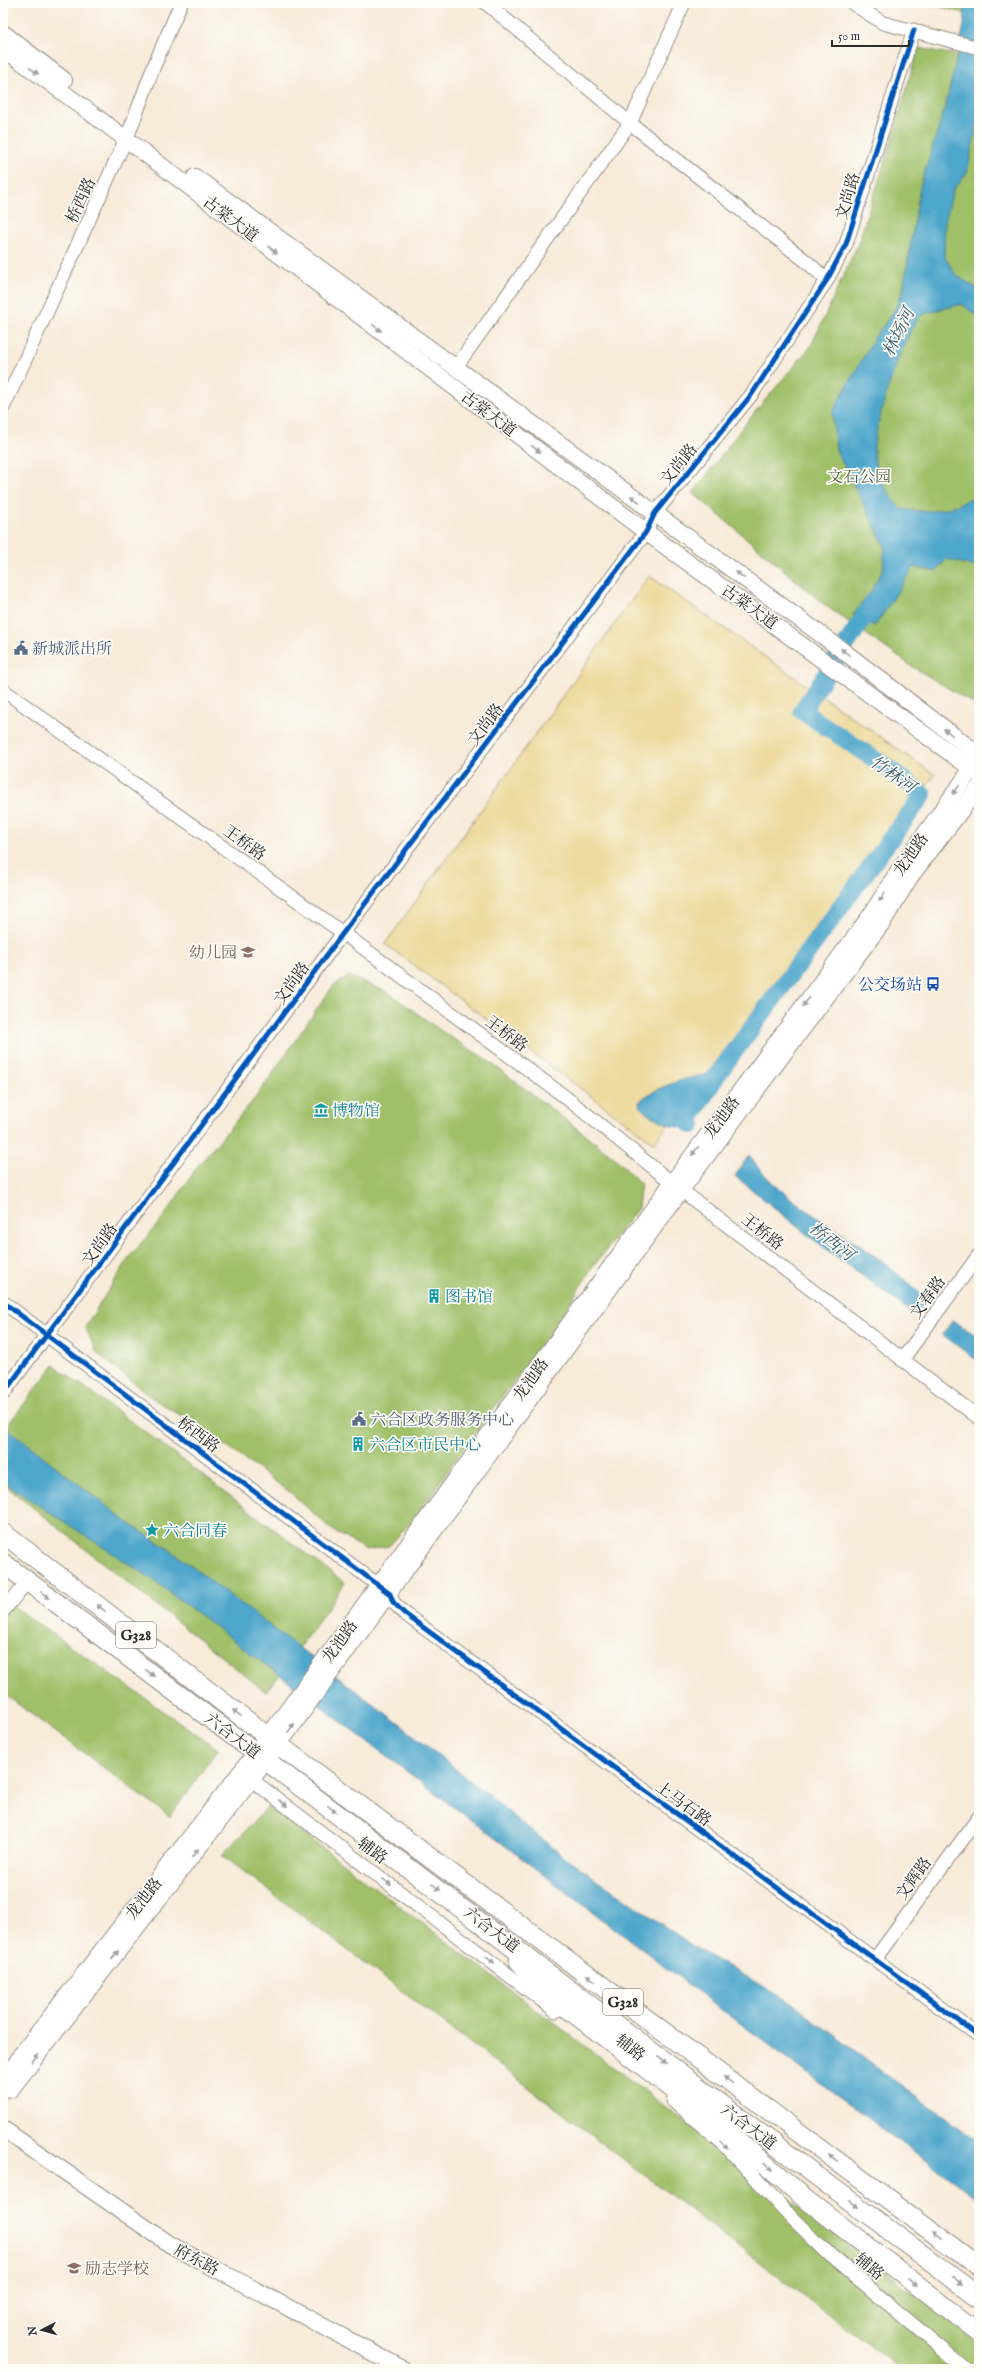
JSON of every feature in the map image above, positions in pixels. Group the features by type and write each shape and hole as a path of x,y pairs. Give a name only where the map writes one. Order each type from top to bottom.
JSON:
{"highway":[{"name":"六合大道","path":"3,1533 274,1741 976,2263"},
{"name":"六合大道","path":"3,1563 496,1932 711,2098 979,2297"},
{"path":"496,1932 527,1971 554,1998 691,2102 841,2227 979,2333"}],"main road":[{"name":"古棠大道","path":"3,33 128,134 646,532 976,767"},
{"name":"古棠大道","path":"3,48 128,134 456,367 838,646 979,755"},
{"name":"龙池路","path":"3,2090 20,2056 274,1741 677,1186 871,916 899,870 976,767"},
{"name":"龙池路","path":"677,1186 882,923 910,877 979,787"},
{"name":"龙池路","path":"3,2100 252,1780 262,1756"},
{"name":"府东路","path":"3,2129 171,2245 403,2369"}],"street":[{"name":"桥西路","path":"3,408 128,134 154,66 181,3"},
{"path":"486,3 630,123 808,262 827,280"},
{"path":"456,367 630,123 684,3"},
{"path":"852,3 883,23 979,48"},
{"name":"文尚路","path":"3,1394 48,1336 343,933 646,532 655,513 752,394 827,280 846,244 914,30"},
{"name":"王桥路","path":"3,690 343,933 564,1096 677,1186 979,1418"},
{"name":"文春路","path":"902,1360 979,1255"},
{"name":"桥西路","path":"3,1302 384,1591"},
{"path":"3,1611 28,1582"},
{"name":"上马石路","path":"384,1591 405,1614 979,2036"},
{"name":"辅路","path":"252,1780 682,2107 725,2145 793,2219 830,2255 966,2369"},
{"name":"文辉路","path":"875,1959 979,1817"},
{"path":"691,2102 709,2131"}],"green space":[{"path":"925,3 979,3 979,17"},
{"name":"文石公园","path":"918,48 979,59 979,707 913,667 826,606 693,493 745,424 811,346 857,246 892,140"},
{"path":"349,976 389,993 447,1035 486,1059 614,1157 641,1184 638,1208 590,1271 550,1335 467,1443 419,1513 389,1546 366,1550 331,1529 291,1493 197,1425 155,1400 97,1353 85,1327 131,1255 164,1217 197,1167 256,1097 333,986"},
{"path":"54,1365 147,1433 345,1583 283,1671 266,1692 3,1484 3,1431"},
{"path":"3,1599 218,1749 170,1817 3,1693"},
{"path":"268,1807 979,2343 979,2369 900,2369 222,1855"}],"sand":[{"path":"649,576 935,775 654,1143 385,944"}],"water":[{"name":"林场河","path":"965,3 979,3 979,115 967,173 953,190 945,222 944,256 956,275 979,290 979,318 962,304 925,314 921,316 914,325 898,360 883,405 874,444 874,456 875,463 884,484 901,509 929,511 946,509 971,498 979,502 979,571 972,566 946,559 936,572 914,567 875,626 853,615 872,590 883,569 885,546 836,450 832,413 874,338 894,311 903,290 920,187 946,104 964,25"},
{"path":"711,1074 717,1075 710,1096 688,1122 680,1127 672,1126 647,1114 640,1107 639,1102 663,1087 693,1077"},
{"name":"桥西河","path":"749,1155 760,1170 790,1197 875,1256 927,1299 915,1315 805,1233 735,1176"},
{"path":"952,1320 979,1337 979,1362 943,1335"},
{"path":"3,1425 127,1522 170,1550 401,1725 563,1856 699,1950 787,2000 979,2143 979,2200 753,2033 152,1579 3,1482"}],"waterway":[{"name":"竹林河","path":"692,1125 688,1122 717,1075 923,795 894,772 802,711 876,599"}],"cycle path":[{"path":"3,1394 343,933 646,532 655,513 752,394 827,280 846,244 914,30"},
{"path":"3,1302 390,1594 393,1602 405,1614 979,2036"}],"place":[{"name":"新城派出所","path":"21,648"},
{"name":"幼儿园","path":"248,952"},
{"name":"公交场站","path":"933,984"},
{"name":"博物馆","path":"321,1110"},
{"name":"图书馆","path":"434,1296"},
{"name":"六合区政务服务中心","path":"359,1419"},
{"name":"六合区市民中心","path":"358,1444"},
{"name":"六合同春","path":"152,1530"},
{"name":"励志学校","path":"74,2268"}]}
